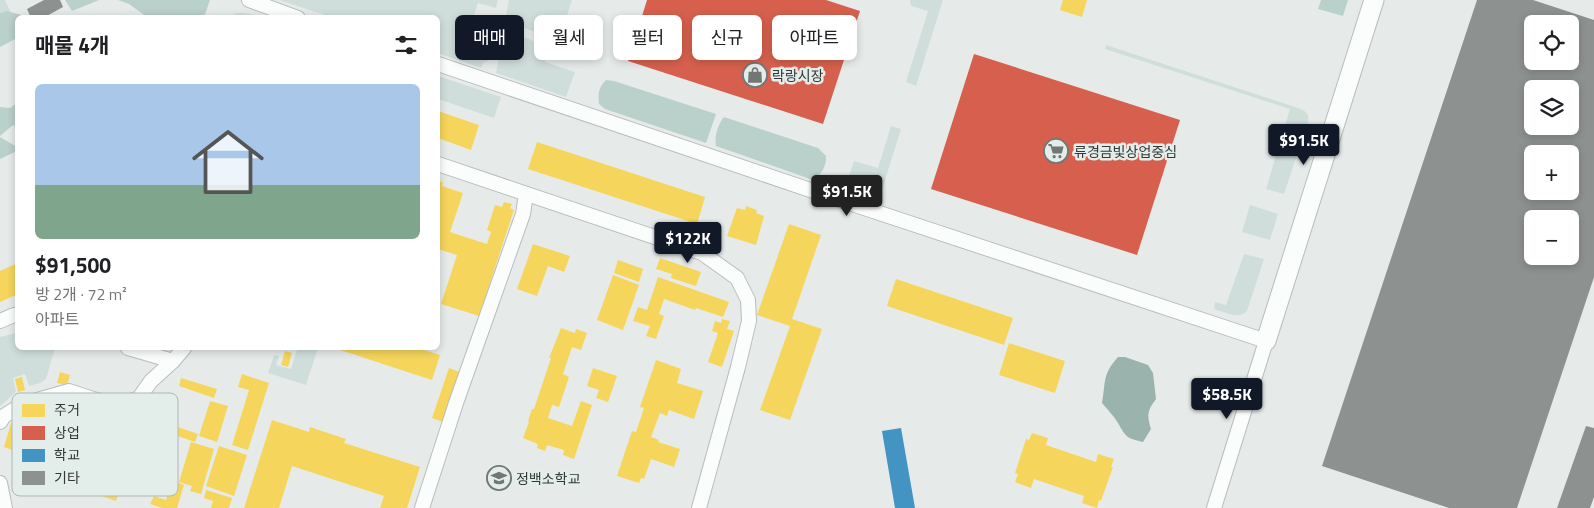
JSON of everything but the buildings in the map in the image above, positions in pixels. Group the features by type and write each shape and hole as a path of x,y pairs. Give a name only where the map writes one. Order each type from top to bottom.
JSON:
{"main road":[{"path":"1266,341 1374,0"}],"street":[{"path":"249,0 290,15"},
{"path":"440,65 1266,341 1214,508"},
{"path":"440,165 702,253 737,278 748,300 748,321 738,367 699,508"},
{"path":"422,508 456,403 523,214 526,194"},
{"path":"0,322 15,315"},
{"path":"135,350 173,361"},
{"path":"143,393 182,350"},
{"path":"62,393 69,391 75,393"},
{"path":"0,422 4,416 12,411"},
{"path":"0,484 5,508"}],"shaded area":[{"path":"0,0 5,0 11,13 7,11 0,13"},
{"path":"65,0 99,0 72,11"},
{"path":"118,0 210,0 205,15 144,15 129,4"},
{"path":"279,0 498,0 496,8 478,3 474,15 455,15 455,59 440,54 440,15 325,15"},
{"path":"509,0 572,0 567,15 534,15 534,32 524,28 524,15 506,15"},
{"path":"910,0 943,0 916,86 906,82 928,11 911,6"},
{"path":"1321,0 1348,0 1343,16 1318,9"},
{"path":"7,11 21,15 15,15 15,39 0,47 0,13"},
{"path":"245,13 254,15 232,15"},
{"path":"524,37 534,41 534,60 545,60 545,62 575,72 566,97 496,73 498,60 524,60"},
{"path":"1106,45 1305,111 1308,115 1308,122 1284,194 1266,189 1290,109 1105,49"},
{"path":"458,60 488,60 484,62 481,68"},
{"path":"440,77 501,97 494,118 440,100"},
{"path":"606,80 716,114 706,143 605,109 599,104 599,91"},
{"path":"15,104 15,126 13,125 0,136 0,107 10,108"},
{"path":"724,117 818,148 826,156 823,170 813,180 716,146 717,131"},
{"path":"891,126 901,129 878,202 844,191 854,161 878,168"},
{"path":"0,137 15,146 15,152 0,159"},
{"path":"1250,205 1278,214 1270,240 1242,232"},
{"path":"1244,254 1264,259 1247,311 1236,315 1214,309 1215,302 1226,305"},
{"path":"15,333 15,350 54,350 46,379 29,386 25,374 13,378 16,392 12,393 12,396 0,406 0,337"},
{"path":"297,350 317,350 306,385 268,373 274,355 279,356 276,365 291,369"},
{"path":"1118,357 1125,357 1148,365 1153,373 1156,399 1149,413 1151,429 1143,442 1127,436 1102,403 1107,374"}],"place":[{"name":"락랑시장","path":"755,75"},
{"name":"류경금빛상업중심","path":"1056,151"},
{"name":"정백소학교","path":"499,478"}]}
